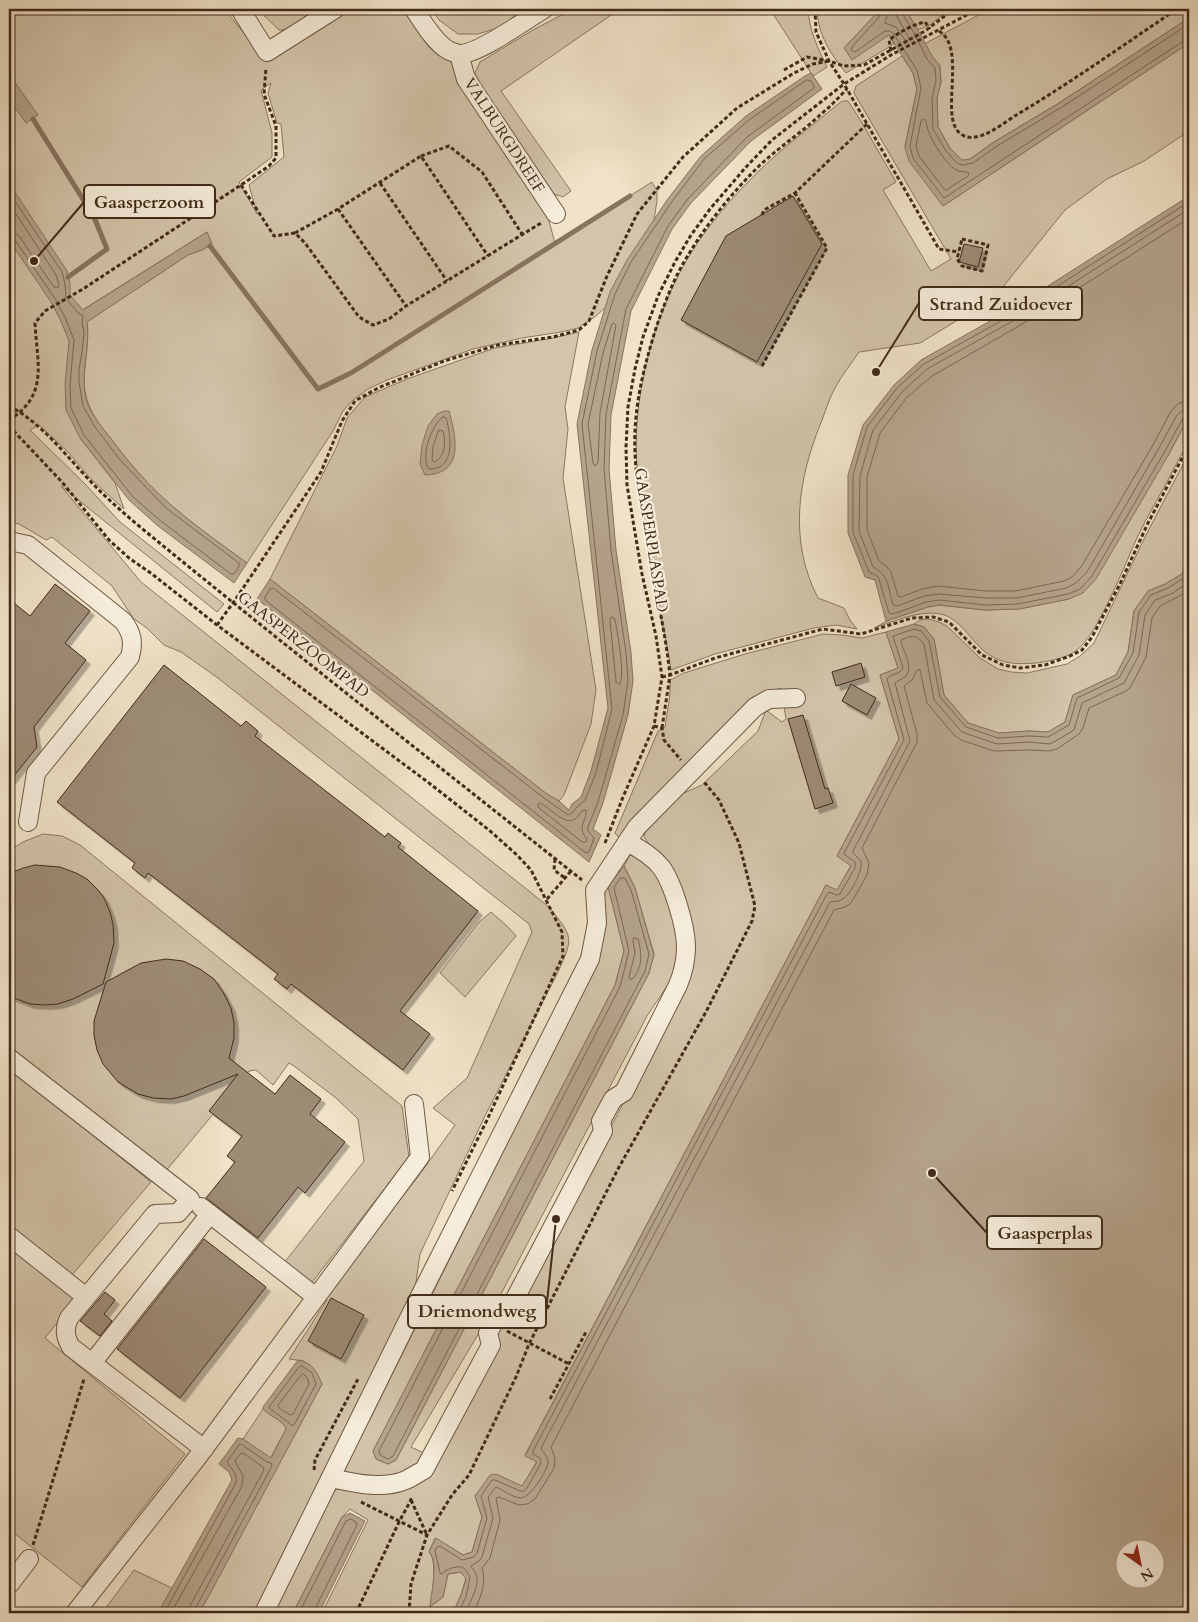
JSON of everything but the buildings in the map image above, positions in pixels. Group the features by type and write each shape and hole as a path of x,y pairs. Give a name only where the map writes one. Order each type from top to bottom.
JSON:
{"street":[{"path":"240,9 267,52 335,9"},
{"path":"414,9 426,28 443,47 459,54"},
{"name":"VALBURGDREEF","path":"544,9 482,47 459,54 466,79 556,214"},
{"path":"9,540 28,545 122,620 129,628 133,648 130,657 36,773 28,822"},
{"path":"264,1613 590,958 597,924 594,890 638,826 755,707 769,699 796,698"},
{"path":"331,1478 382,1485 405,1480 424,1470 491,1345 488,1333 498,1315 508,1312 603,1131 601,1121 613,1099 624,1092 678,985 684,970 686,946 684,928 673,890 661,867 643,850 627,842"},
{"path":"9,1058 316,1297"},
{"path":"76,1613 204,1448 420,1157 414,1104"},
{"path":"190,1199 178,1213 155,1214 69,1318 65,1333 71,1347 204,1448"},
{"path":"92,1363 210,1214"},
{"path":"9,1236 86,1297"},
{"path":"9,1585 29,1559"}],"path":[{"path":"815,9 816,32 829,61 940,249 959,252"},
{"path":"784,70 807,57 844,66 864,65 891,52 925,31 954,9"},
{"name":"GAASPERPLASPAD","path":"603,848 654,726 662,677 627,485 626,447 628,407 643,337 658,296 674,262 690,235 746,167 772,140 844,84 891,52 978,9"},
{"path":"938,30 948,40 952,54 952,117 956,131 965,137 976,137 990,131 1040,101 1177,9"},
{"path":"891,52 888,40 915,24 925,22 932,33"},
{"path":"9,420 21,412 31,400 38,383 35,323 45,311 83,289 241,185 269,166 276,158 276,126 264,94 267,52"},
{"path":"216,625 322,472 342,422 355,401 378,388 444,361 498,345 553,337 579,330 589,320 636,214 683,157 737,108 794,73 814,64 829,61"},
{"path":"409,1613 411,1584 427,1535 452,1495 469,1475 516,1377 529,1344 618,1169 707,1010 752,921 754,906 739,842 719,800 664,740 662,728 670,675 667,646 648,558 640,499 635,453 637,405 644,366 666,299 690,253 721,209 760,166 821,115 847,89"},
{"path":"762,215 764,210 795,193 867,124"},
{"path":"241,185 274,236 295,233 338,209 421,156 449,146 482,172 522,234"},
{"path":"421,156 488,256"},
{"path":"380,183 447,281"},
{"path":"762,366 827,248 795,193"},
{"path":"338,209 406,306"},
{"path":"295,233 305,243 359,317 373,325 388,319 556,214"},
{"path":"962,238 988,245 982,271 962,266 957,259 959,252 962,238"},
{"name":"GAASPERZOOMPAD","path":"9,406 21,412 49,437 98,489 128,517 233,603 594,890"},
{"path":"9,426 62,482 109,540 129,558 429,783 489,830 531,870 562,932 563,956 487,1120 451,1191"},
{"path":"662,677 716,658 823,629 861,634 912,618 933,617 949,622 982,655 1003,665 1020,668 1045,665 1070,656 1082,650 1092,637 1189,445"},
{"path":"654,726 662,728"},
{"path":"555,858 554,870 564,878"},
{"path":"546,899 571,871"},
{"path":"493,1324 569,1364"},
{"path":"550,1399 586,1332"},
{"path":"29,1559 86,1372 92,1363"},
{"path":"405,1480 411,1500 427,1535"},
{"path":"356,1613 411,1500"},
{"path":"358,1501 427,1535"}],"shaded area":[{"path":"9,9 224,9 248,38 262,50 278,54 350,9 401,9 429,47 454,64 456,78 473,106 546,210 555,243 652,182 657,191 654,220 606,307 578,328 473,349 387,380 368,389 353,400 343,411 333,431 247,563 180,513 140,474 96,419 89,405 84,385 87,343 86,322 188,255 212,244 207,232 84,309 80,438 115,483 124,509 91,479 68,452 39,425 30,430 86,485 120,522 224,604 217,612 61,486 141,582 549,907 567,932 569,944 558,972 484,1118 420,1254 414,1296 256,1613 199,1613 322,1384 304,1361 289,1359 327,1300 324,1296 417,1178 455,1125 433,1108 467,1078 532,932 529,924 218,678 181,652 164,645 148,629 133,618 112,586 52,537 46,540 19,524 9,522","holes":["271,83 268,93 277,123 281,124 284,157 249,185 257,214 239,182 272,157 272,133 261,90"]},
{"path":"257,9 321,9 288,30 279,30"},
{"path":"431,9 531,9 501,27 478,34 458,34 439,20"},
{"path":"573,9 620,9 501,91 571,191 563,197 554,194 487,97 475,73 480,62 533,30"},
{"path":"770,9 808,9 812,32 827,67 813,76"},
{"path":"817,9 873,9 876,14 844,48 889,35 894,44 846,73 822,35"},
{"path":"905,9 950,9 930,25 918,30"},
{"path":"990,9 1189,9 1189,18 1059,103 994,142 970,159 962,161 950,148 938,127 937,98 941,82 940,66 924,44"},
{"path":"1189,43 1189,131 1144,161 1107,179 1065,210 994,298 920,343 859,352 835,388 807,464 802,487 800,531 803,554 818,598 844,608 857,629 836,625 814,628 715,654 671,670 653,580 638,477 636,443 638,416 646,363 662,311 685,263 705,232 721,212 756,174 780,152 842,101 848,101 896,182 883,190 931,271 951,259 854,93 856,86 902,56 913,73 917,89 905,146 943,206"},
{"path":"579,332 565,407 568,429 563,478 596,690 591,724 564,795 559,801 547,794 270,579 337,446 347,418 365,397 407,379 495,348"},
{"path":"1189,416 1189,435 1184,449 1141,530 1102,615 1085,642 1073,653 1058,659 1037,663 1009,663 986,652 956,621 941,614 916,615 874,628 891,619 939,605 985,610 1019,609 1069,599 1169,454"},
{"path":"1189,453 1189,557 1182,574 1148,591 1134,611 1128,652 1116,675 1073,695 1065,722 1048,732 999,733 968,723 944,695 934,639 924,627 914,624 920,620 928,619 939,622 947,626 980,658 998,669 1011,672 1027,673 1067,664 1080,656 1094,643 1145,537"},
{"path":"886,632 898,668 880,675 899,739 837,856 851,865 837,891 826,885 525,1455 537,1461 522,1487 496,1474 475,1495 482,1517 472,1552 463,1555 435,1538 429,1552 432,1556 434,1570 430,1607 443,1597 448,1574 461,1572 466,1578 453,1613 322,1613 368,1520 350,1509 342,1517 293,1613 272,1613 330,1493 348,1483 421,1478 492,1333 590,1166 687,983 692,963 652,848 644,837 647,822 675,797 702,785 758,731 766,710 782,722 786,719 781,688 757,696 623,842 615,833 658,731 665,727 670,680 684,673 745,654 823,634 862,638"},
{"path":"43,834 62,836 80,845 402,1106 409,1157 310,1285 284,1263 364,1161 358,1119 336,1098 289,1063 273,1085 256,1070 249,1071 165,1172 9,1050 9,851 23,842"},
{"path":"630,855 641,858 664,883 681,941 680,967 647,1016 492,1311 411,1447 426,1454 420,1465 400,1478 372,1478 341,1472 369,1421 592,973 602,942 605,889 608,886 624,951 615,985 373,1451 376,1459 388,1464 396,1460 649,973 654,954 635,888 624,866"},
{"path":"491,912 516,936 465,997 440,973 479,922"},
{"path":"9,1068 151,1182 72,1275 9,1226"},
{"path":"9,1244 77,1298 45,1338 185,1454 82,1587 9,1529"},
{"path":"263,1409 285,1425 286,1429 270,1459 243,1439"},
{"path":"134,1570 172,1588 158,1613 102,1613"}],"water":[{"path":"873,9 905,9 932,56 940,66 941,82 937,98 938,127 950,148 962,160 970,159 1189,18 1189,43 943,206 909,161 905,147 917,89 913,73 889,35 852,60 844,48 876,14"},
{"path":"811,73 822,89 751,141 691,203 672,229 631,311 611,415 609,469 616,550 631,653 633,681 628,715 603,803 593,829 601,835 589,862 257,599 270,579 569,810 572,804 581,797 591,771 608,708 577,424 592,350 610,292 627,260 667,200 701,156 746,116"},
{"path":"9,74 38,115 26,123 9,99"},
{"path":"9,183 67,271 70,295 83,310 207,232 212,244 188,255 87,322 84,384 88,405 93,414 102,428 140,474 180,513 247,563 234,583 158,526 129,500 80,438 66,410 65,384 69,341 51,302 9,240"},
{"path":"1189,196 1189,416 1096,579 1083,593 1069,599 1019,609 985,610 939,605 886,621 875,580 865,577 848,533 848,475 863,425 894,385 921,360 1015,307"},
{"path":"449,411 454,432 455,452 447,468 438,473 425,475 420,464 422,445 428,426 437,414"},
{"path":"1189,557 1189,1613 453,1613 466,1579 461,1572 448,1574 443,1597 430,1607 434,1563 429,1552 436,1538 463,1555 472,1552 482,1517 475,1496 490,1475 496,1474 522,1486 537,1462 525,1456 826,885 837,890 851,866 837,856 899,739 880,675 898,668 886,632 914,624 924,627 934,639 944,695 968,723 999,733 1048,732 1065,722 1073,695 1116,675 1128,652 1134,611 1148,591 1182,574"},
{"path":"624,866 635,888 654,955 649,973 396,1460 388,1464 376,1459 373,1451 615,985 624,951 608,886"},
{"path":"298,1360 307,1363 313,1368 322,1384 211,1592 199,1613 158,1613 232,1480 229,1472 219,1464 238,1438 243,1439 271,1458 286,1429 282,1423 266,1412 263,1407"},
{"path":"350,1513 365,1521 319,1613 293,1613 342,1517"}],"waterway":[{"path":"33,119 94,217 107,249 68,277"},
{"path":"210,246 318,389 351,373 630,196"}],"place":[{"name":"Gaasperzoom","path":"34,261"},
{"name":"Strand Zuidoever","path":"876,372"},
{"name":"Gaasperplas","path":"932,1173"},
{"name":"Driemondweg","path":"556,1219"}]}
